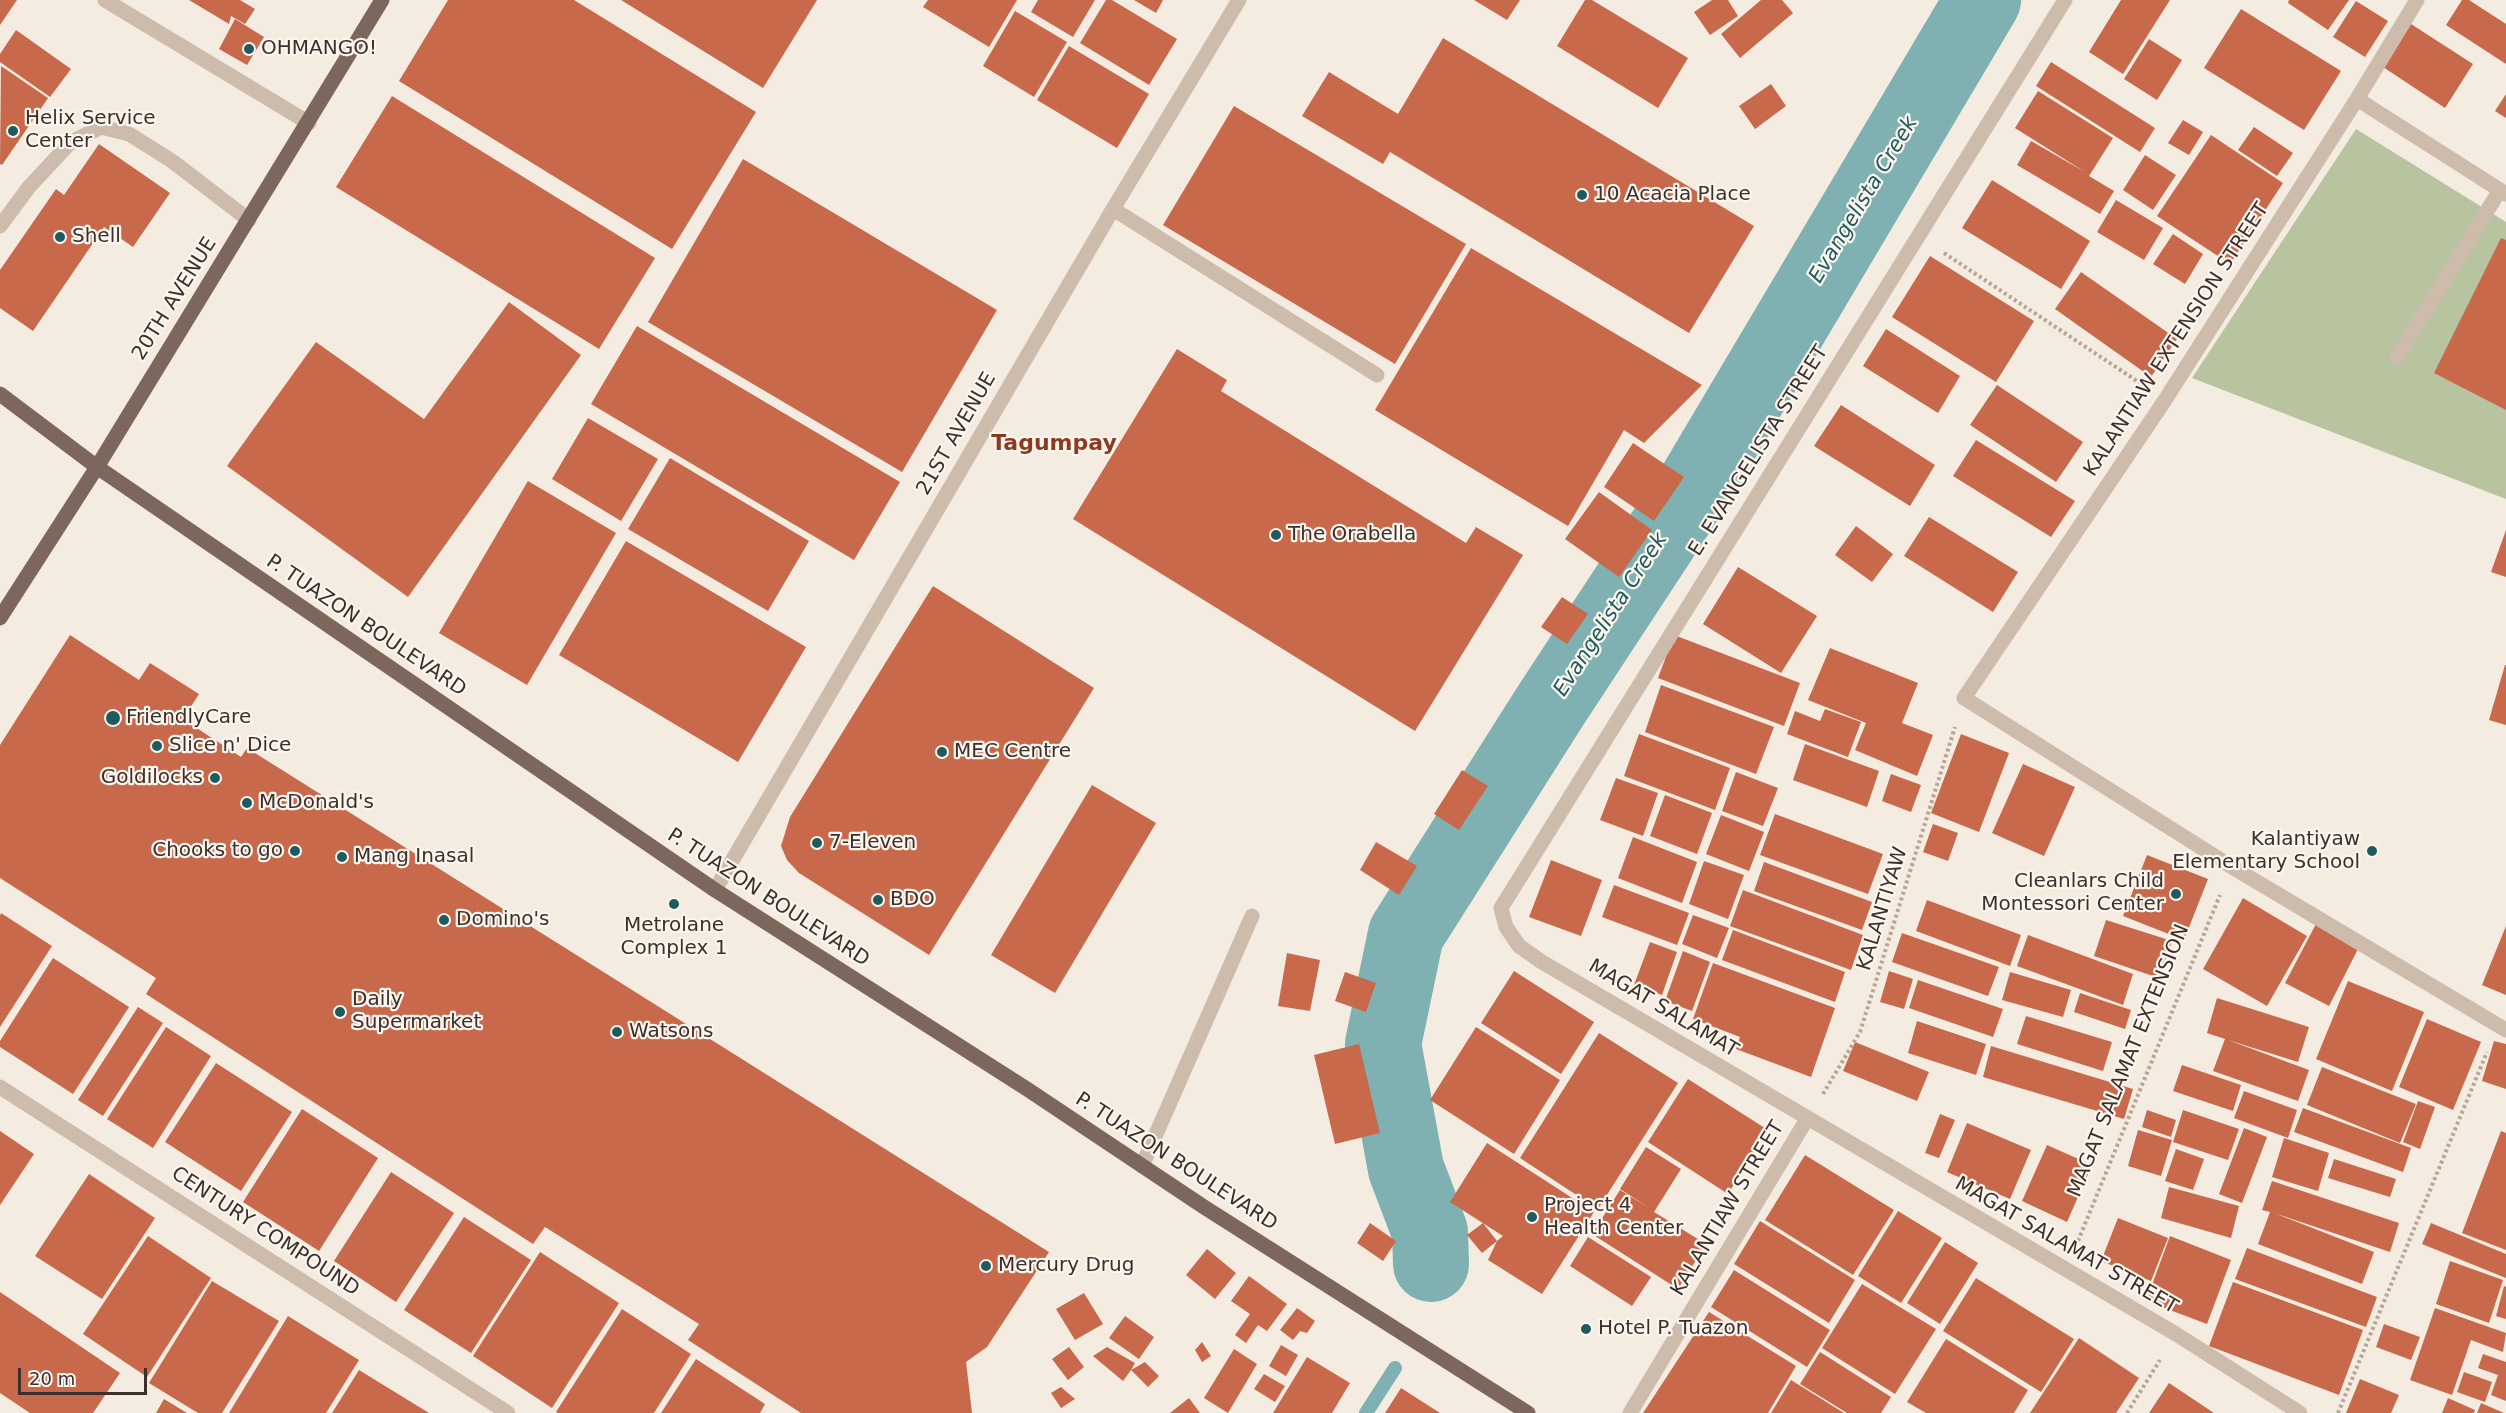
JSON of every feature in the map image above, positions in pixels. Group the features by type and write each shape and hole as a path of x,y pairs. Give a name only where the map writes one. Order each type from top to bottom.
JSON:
{"main road":[{"name":"20TH AVENUE","path":"0,618 97,467 382,0"},
{"name":"P. TUAZON BOULEVARD","path":"0,394 97,467 715,890 1528,1413"}],"street":[{"path":"105,0 309,123"},
{"name":"21ST AVENUE","path":"715,890 1113,209 1239,0"},
{"name":"E. EVANGELISTA STREET","path":"1506,927 1501,908 2065,0"},
{"name":"KALANTIAW EXTENSION STREET","path":"1964,698 2165,400 2357,99 2417,0"},
{"path":"2357,99 2503,192 2397,357"},
{"path":"0,226 29,187 70,143 101,127 129,134 172,160 249,220"},
{"path":"1113,209 1377,375"},
{"path":"1964,698 2232,867 2502,1028"},
{"path":"1142,1166 1252,916"},
{"name":"MAGAT SALAMAT","path":"1506,927 1520,946 1542,962 1807,1119"},
{"name":"CENTURY COMPOUND","path":"0,1087 508,1413"},
{"name":"MAGAT SALAMAT STREET","path":"1807,1119 2176,1334 2300,1413"},
{"name":"KALANTIAW STREET","path":"1630,1413 1807,1119"}],"path":[{"path":"1917,236 2165,400"},
{"name":"KALANTIYAW","path":"1807,1119 1860,1032 1964,698"},
{"name":"MAGAT SALAMAT EXTENSION","path":"2066,1271 2232,867"},
{"path":"2338,1413 2502,1028"},
{"path":"2127,1413 2176,1334"}],"green space":[{"path":"2356,129 2506,222 2506,499 2192,378"}],"building":[{"path":"0,0 17,0 0,25"},
{"path":"189,0 240,0 255,9 245,24 231,16 229,24"},
{"path":"448,0 574,0 756,112 672,249 399,81"},
{"path":"621,0 817,0 763,88"},
{"path":"928,0 1017,0 989,47 923,7"},
{"path":"1038,0 1095,0 1073,37 1031,12"},
{"path":"1106,0 1112,0 1177,39 1149,85 1080,43"},
{"path":"1134,0 1163,0 1156,13"},
{"path":"1474,0 1520,0 1507,20"},
{"path":"1585,0 1592,0 1688,58 1658,108 1557,46"},
{"path":"1712,0 1728,0 1738,16 1710,35 1694,12"},
{"path":"1761,0 1782,0 1793,13 1740,58 1721,34"},
{"path":"2121,0 2170,0 2123,74 2089,52"},
{"path":"2289,0 2349,0 2328,30 2288,3"},
{"path":"2462,0 2469,0 2506,24 2506,64 2446,25"},
{"path":"2356,1 2388,21 2365,57 2333,37"},
{"path":"2241,9 2341,71 2304,130 2204,68"},
{"path":"1015,11 1067,42 1034,97 983,66"},
{"path":"235,19 264,37 247,65 219,49"},
{"path":"2411,24 2473,64 2445,108 2383,67"},
{"path":"16,30 71,69 50,97 0,62 0,54"},
{"name":"10 Acacia Place","path":"1443,38 1754,226 1689,333 1390,152 1383,164 1302,116 1329,72 1398,114"},
{"path":"2149,39 2182,60 2157,100 2124,79"},
{"path":"1069,46 1149,94 1117,148 1037,100"},
{"path":"2051,62 2155,128 2140,152 2036,86"},
{"name":"Helix Service Center","path":"1,66 48,98 2,165 0,164"},
{"path":"1771,84 1786,106 1755,129 1739,106"},
{"path":"2038,91 2113,138 2089,176 2114,191 2100,214 2017,165 2031,141 2085,172 2015,128"},
{"path":"2506,94 2506,118 2495,111"},
{"path":"392,96 655,258 599,349 336,187"},
{"path":"1234,106 1466,244 1395,364 1163,225"},
{"path":"2183,120 2203,132 2189,155 2168,143"},
{"path":"2254,127 2293,153 2277,176 2238,150"},
{"path":"2211,135 2283,183 2230,264 2157,216"},
{"name":"Shell","path":"99,144 170,193 133,247 104,227 33,331 0,308 0,270 56,189 64,195"},
{"path":"2145,155 2176,175 2153,210 2123,190"},
{"path":"743,159 997,310 902,472 648,322"},
{"path":"1992,180 2090,241 2061,289 1962,228"},
{"path":"2116,200 2163,228 2144,260 2097,232"},
{"path":"2173,234 2203,254 2185,284 2153,264"},
{"path":"2501,238 2506,240 2506,410 2434,373"},
{"path":"1471,248 1702,385 1644,443 1624,430 1568,526 1375,410"},
{"path":"1930,256 2034,321 1996,382 1892,317"},
{"path":"2081,272 2177,339 2151,377 2055,309"},
{"path":"509,302 581,355 408,597 227,466 316,342 424,419"},
{"path":"637,326 900,482 854,560 591,404"},
{"path":"1886,329 1960,376 1938,413 1863,366"},
{"name":"The Orabella","path":"1177,349 1227,380 1221,391 1466,543 1476,527 1523,555 1415,731 1073,519"},
{"path":"1997,385 2083,442 2056,482 1970,425"},
{"path":"1841,405 1935,465 1910,506 1814,446"},
{"path":"588,418 658,459 621,521 552,479"},
{"path":"1976,440 2075,501 2051,537 1953,476"},
{"path":"1633,443 1684,477 1654,521 1604,487"},
{"path":"670,458 809,541 768,611 628,529"},
{"path":"528,481 616,533 527,685 439,633"},
{"path":"1599,492 1652,530 1619,577 1565,539"},
{"path":"1929,517 2018,572 1993,612 1904,556"},
{"path":"1856,526 1893,554 1872,582 1835,555"},
{"path":"2506,530 2506,577 2491,572"},
{"path":"626,541 806,647 738,762 559,655"},
{"path":"1738,567 1817,616 1781,673 1703,624"},
{"name":"MEC Centre","path":"933,586 1094,688 929,955 799,873 787,860 781,846 790,817"},
{"path":"1562,597 1588,614 1567,644 1541,627"},
{"path":"70,635 139,680 150,663 199,694 183,719 241,757 247,748 1049,1252 987,1347 966,1362 972,1413 801,1413 688,1340 699,1324 545,1227 533,1244 146,994 156,978 0,878 0,745"},
{"path":"1674,635 1800,683 1784,726 1658,678"},
{"path":"1830,648 1918,683 1902,723 1933,735 1917,776 1855,750 1866,723 1808,700"},
{"path":"2506,665 2506,725 2489,720"},
{"path":"1661,685 1774,727 1756,774 1645,732"},
{"path":"1825,709 1861,722 1848,757 1787,734 1795,711 1820,721"},
{"path":"1639,734 1730,768 1715,810 1624,776"},
{"path":"1961,734 2009,753 1979,832 1931,813"},
{"path":"1805,744 1879,771 1867,807 1793,780"},
{"path":"2023,764 2075,787 2044,856 1992,833"},
{"path":"1462,770 1488,786 1459,830 1434,814"},
{"path":"1736,772 1778,788 1763,826 1722,811"},
{"path":"1891,774 1921,785 1911,812 1882,801"},
{"path":"1616,778 1658,793 1643,836 1600,820"},
{"path":"1092,785 1156,823 1055,993 991,955"},
{"path":"1665,795 1712,813 1697,854 1650,836"},
{"path":"1775,814 1883,854 1868,894 1760,855"},
{"path":"1721,815 1764,832 1749,871 1706,854"},
{"path":"1933,824 1958,833 1948,861 1923,852"},
{"path":"1633,837 1697,862 1682,903 1618,878"},
{"path":"1376,842 1417,866 1399,895 1360,870"},
{"path":"2147,855 2208,879 2184,940 2123,916"},
{"path":"1551,860 1602,880 1581,936 1529,917"},
{"path":"1704,861 1744,875 1728,919 1689,904"},
{"path":"1764,862 1872,902 1862,930 1754,891"},
{"path":"1614,885 1689,913 1677,945 1602,917"},
{"path":"1743,890 1863,935 1851,970 1730,926"},
{"path":"2243,898 2307,936 2267,1006 2203,969"},
{"path":"1927,900 2021,935 2010,966 1916,931"},
{"path":"1,913 52,946 0,1027 0,916"},
{"path":"1693,915 1729,928 1717,958 1682,944"},
{"path":"2106,920 2172,941 2159,978 2094,956"},
{"path":"2316,924 2359,947 2329,1006 2285,983"},
{"path":"2506,926 2506,995 2482,985"},
{"path":"1733,930 1845,972 1835,1002 1722,960"},
{"path":"1902,933 1999,967 1988,996 1892,962"},
{"path":"2028,935 2133,974 2123,1005 2017,966"},
{"path":"1650,942 1677,952 1662,995 1634,985"},
{"path":"1683,951 1710,962 1692,1011 1665,1001"},
{"path":"1287,953 1320,960 1310,1011 1278,1006"},
{"path":"53,958 129,1007 73,1094 0,1047 0,1041"},
{"path":"1713,963 1835,1008 1811,1077 1736,1049 1740,1037 1693,1019"},
{"path":"1514,971 1594,1022 1561,1074 1481,1023"},
{"path":"1889,971 1913,979 1904,1009 1880,1002"},
{"path":"1345,972 1376,983 1366,1012 1335,1001"},
{"path":"2010,972 2071,990 2063,1017 2002,1000"},
{"path":"1918,980 2003,1009 1993,1037 1909,1008"},
{"path":"2348,981 2424,1012 2392,1091 2316,1059"},
{"path":"2080,993 2131,1010 2125,1029 2074,1012"},
{"path":"2217,998 2309,1027 2298,1062 2228,1040 2309,1070 2298,1101 2213,1071 2225,1039 2207,1033"},
{"path":"138,1007 163,1023 103,1116 78,1100"},
{"path":"2026,1016 2112,1042 2103,1071 2017,1044"},
{"path":"2427,1019 2481,1042 2453,1110 2399,1087"},
{"path":"1917,1021 1986,1044 1976,1075 1908,1053"},
{"path":"166,1027 211,1056 153,1148 107,1119"},
{"path":"1476,1027 1560,1080 1514,1154 1430,1100"},
{"path":"1599,1033 1678,1083 1598,1209 1520,1158"},
{"path":"2494,1041 2506,1044 2506,1089 2482,1081"},
{"path":"1855,1042 1929,1072 1917,1101 1843,1071"},
{"path":"1359,1044 1380,1133 1335,1144 1314,1055"},
{"path":"1991,1046 2133,1089 2124,1119 1983,1077"},
{"path":"216,1063 292,1112 241,1191 165,1142"},
{"path":"2182,1065 2241,1085 2233,1111 2173,1091"},
{"path":"2322,1067 2416,1104 2400,1143 2307,1105"},
{"path":"1688,1079 1768,1130 1728,1194 1648,1142"},
{"path":"2244,1091 2297,1110 2288,1138 2234,1118"},
{"path":"2418,1101 2435,1107 2420,1149 2403,1142"},
{"path":"2303,1108 2411,1148 2403,1172 2294,1132"},
{"path":"302,1109 378,1158 319,1251 243,1202"},
{"path":"2147,1110 2176,1120 2171,1137 2142,1127"},
{"path":"2183,1110 2239,1129 2228,1160 2173,1142"},
{"path":"1940,1114 1955,1120 1939,1158 1925,1153"},
{"path":"1967,1123 2031,1150 2010,1199 1947,1172"},
{"path":"2244,1128 2267,1137 2242,1203 2219,1194"},
{"path":"2138,1130 2172,1140 2161,1176 2128,1166"},
{"path":"0,1131 34,1154 0,1205"},
{"path":"2501,1131 2506,1133 2506,1250 2462,1233"},
{"path":"2284,1138 2329,1153 2318,1191 2272,1177"},
{"name":"Project 4 Health Center","path":"1487,1143 1594,1212 1542,1294 1488,1260 1497,1241 1503,1236 1450,1202"},
{"path":"2047,1145 2092,1165 2067,1222 2022,1201"},
{"path":"1646,1147 1681,1169 1654,1212 1706,1244 1678,1289 1592,1234 1620,1190 1651,1209 1620,1189"},
{"path":"2176,1149 2204,1159 2193,1190 2165,1181"},
{"path":"1805,1155 1894,1210 1853,1275 1765,1220"},
{"path":"2334,1159 2396,1179 2390,1197 2328,1178"},
{"path":"391,1172 454,1213 396,1302 334,1261"},
{"path":"89,1174 155,1218 102,1299 35,1256"},
{"path":"2272,1181 2399,1223 2390,1252 2274,1213 2374,1252 2362,1284 2258,1244 2270,1212 2262,1210"},
{"path":"2169,1187 2239,1206 2231,1238 2161,1218"},
{"path":"1898,1211 1942,1238 1901,1303 1858,1276"},
{"path":"464,1217 531,1260 471,1353 404,1310"},
{"path":"2118,1218 2168,1238 2151,1281 2101,1261"},
{"path":"1760,1221 1855,1280 1829,1323 1734,1264"},
{"path":"1370,1223 1396,1241 1383,1261 1357,1243"},
{"path":"1483,1223 1497,1241 1482,1253 1467,1235"},
{"path":"2431,1223 2506,1254 2506,1278 2422,1244"},
{"path":"148,1236 211,1278 147,1377 83,1334"},
{"path":"2170,1236 2231,1260 2207,1324 2146,1301"},
{"path":"1588,1237 1651,1277 1632,1306 1570,1266"},
{"path":"1945,1242 1978,1263 1940,1324 1907,1303"},
{"path":"2247,1248 2377,1297 2366,1327 2235,1279"},
{"path":"1207,1249 1236,1273 1215,1299 1186,1275"},
{"path":"540,1252 619,1303 552,1408 473,1356"},
{"path":"2450,1261 2503,1280 2489,1323 2436,1304"},
{"path":"1734,1270 1830,1330 1807,1367 1711,1307"},
{"path":"1249,1276 1287,1304 1267,1331 1258,1325 1246,1343 1235,1335 1250,1314 1231,1301"},
{"path":"1976,1278 2074,1339 2041,1392 1943,1331"},
{"path":"212,1281 279,1321 222,1413 198,1413 149,1383"},
{"path":"2233,1282 2363,1330 2339,1395 2209,1346"},
{"path":"1862,1284 1936,1329 1895,1394 1822,1348"},
{"path":"2504,1286 2506,1287 2506,1319 2496,1316"},
{"path":"0,1292 120,1373 93,1413 30,1413 0,1393"},
{"path":"1084,1293 1103,1324 1075,1340 1056,1309"},
{"path":"1297,1308 1315,1321 1307,1333 1300,1331 1293,1340 1280,1330"},
{"path":"2435,1308 2506,1333 2503,1352 2471,1340 2452,1395 2410,1380"},
{"path":"622,1309 691,1354 654,1413 556,1412"},
{"path":"1709,1312 1796,1366 1768,1413 1643,1413"},
{"path":"288,1316 359,1360 326,1413 229,1413"},
{"path":"1125,1316 1154,1337 1139,1359 1109,1338"},
{"path":"2384,1324 2420,1337 2411,1360 2376,1347"},
{"path":"2079,1338 2139,1378 2116,1413 2030,1413"},
{"path":"1946,1339 2028,1390 2014,1413 1926,1413 1907,1402"},
{"path":"1202,1342 1211,1356 1202,1362 1195,1350"},
{"path":"1281,1345 1298,1355 1286,1376 1269,1366"},
{"path":"1069,1347 1084,1367 1068,1380 1052,1359"},
{"path":"1107,1347 1135,1363 1123,1381 1093,1356"},
{"path":"1234,1349 1257,1364 1228,1413 1204,1398"},
{"path":"1820,1352 1891,1397 1881,1413 1847,1413 1800,1384"},
{"path":"2483,1354 2506,1362 2506,1401 2491,1395 2498,1375 2478,1368"},
{"path":"1307,1357 1350,1383 1332,1413 1273,1413"},
{"path":"696,1359 765,1404 760,1413 661,1413"},
{"path":"1145,1362 1159,1376 1148,1387 1131,1370"},
{"path":"359,1370 429,1413 332,1413"},
{"path":"2464,1372 2492,1382 2485,1402 2457,1392"},
{"path":"1264,1374 1285,1386 1275,1402 1254,1389"},
{"path":"2360,1379 2399,1395 2391,1413 2346,1413"},
{"path":"1791,1380 1844,1413 1771,1413"},
{"path":"2169,1383 2214,1413 2149,1413"},
{"path":"1061,1387 1075,1399 1061,1408 1051,1393"},
{"path":"1401,1388 1440,1413 1385,1413"},
{"path":"1189,1398 1200,1413 1170,1413"},
{"path":"2448,1398 2475,1410 2474,1413 2442,1413"},
{"path":"164,1399 187,1413 156,1413"},
{"path":"2481,1403 2504,1413 2477,1413"}],"waterway":[{"name":"Evangelista Creek","path":"1431,1264 1430,1232 1406,1169 1383,1044 1406,934 1551,705 1694,487 1983,0"},
{"path":"1366,1413 1395,1368"}],"place":[{"name":"OHMANGO!","path":"249,49"},
{"name":"Helix Service Center","path":"13,131"},
{"name":"10 Acacia Place","path":"1582,195"},
{"name":"Shell","path":"60,237"},
{"name":"The Orabella","path":"1276,535"},
{"name":"FriendlyCare","path":"113,718"},
{"name":"Slice n' Dice","path":"157,746"},
{"name":"MEC Centre","path":"942,752"},
{"name":"Goldilocks","path":"215,778"},
{"name":"McDonald's","path":"247,803"},
{"name":"7-Eleven","path":"817,843"},
{"name":"Chooks to go","path":"295,851"},
{"name":"Kalantiyaw Elementary School","path":"2372,851"},
{"name":"Mang Inasal","path":"342,857"},
{"name":"Cleanlars Child Montessori Center","path":"2176,894"},
{"name":"BDO","path":"878,900"},
{"name":"Metrolane Complex 1","path":"674,904"},
{"name":"Domino's","path":"444,920"},
{"name":"Daily Supermarket","path":"340,1012"},
{"name":"Watsons","path":"617,1032"},
{"name":"Project 4 Health Center","path":"1532,1217"},
{"name":"Mercury Drug","path":"986,1266"},
{"name":"Hotel P. Tuazon","path":"1586,1329"}],"district":[{"name":"Tagumpay","path":"1054,444"}]}
